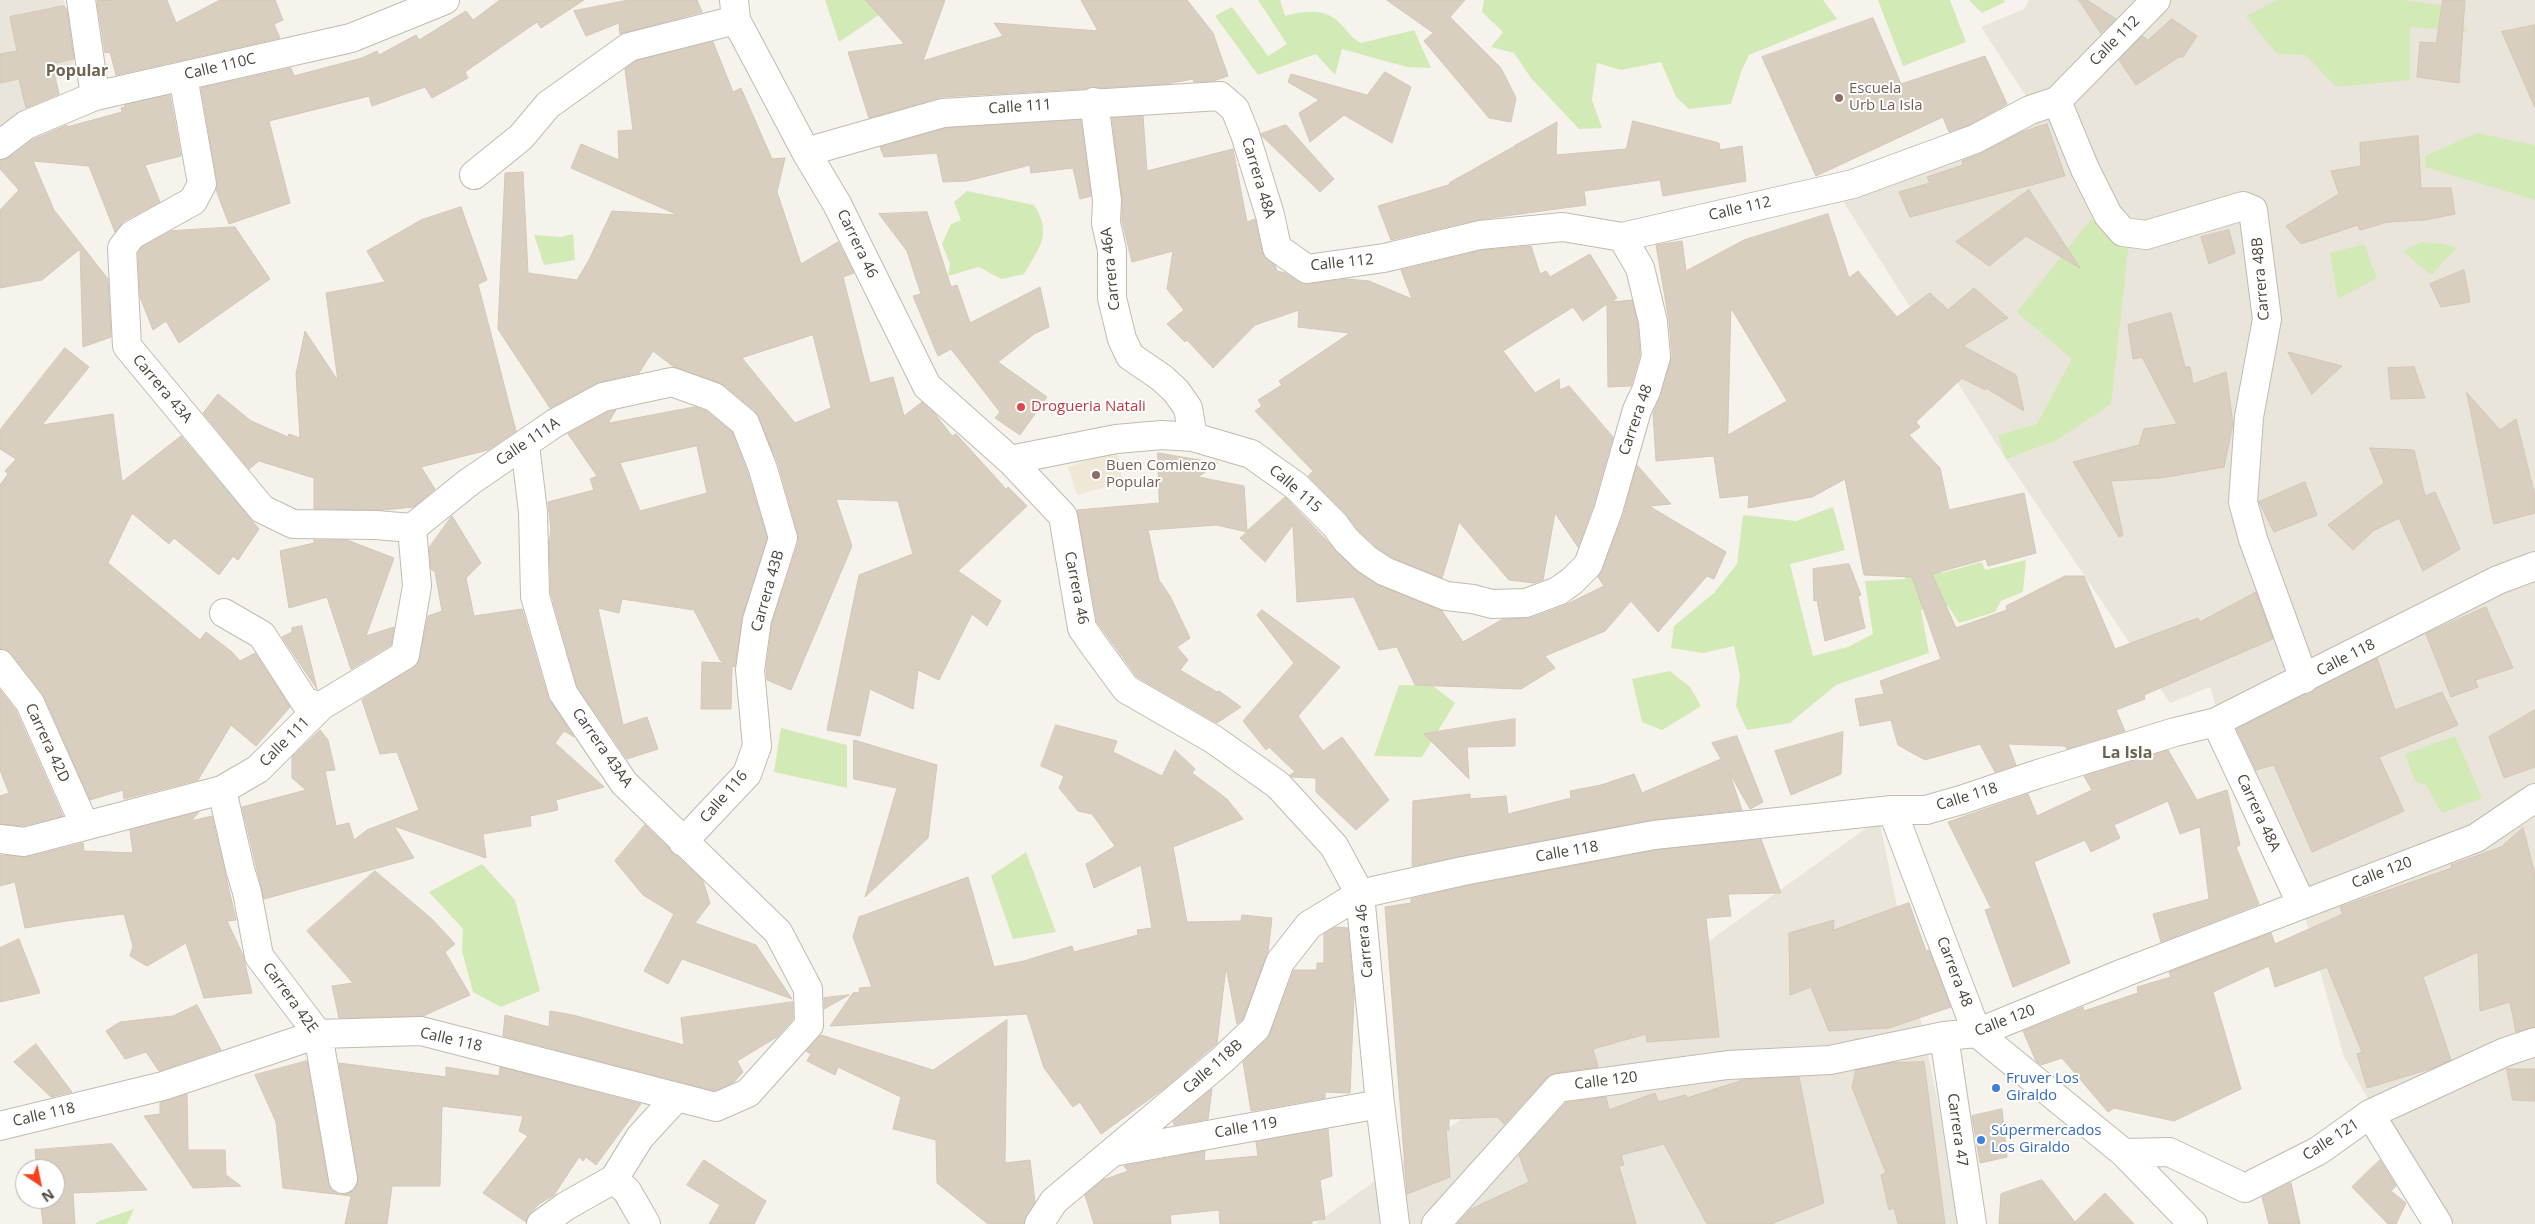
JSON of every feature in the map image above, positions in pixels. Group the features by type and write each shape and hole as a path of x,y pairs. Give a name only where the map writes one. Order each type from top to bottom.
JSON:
{"street":[{"path":"81,0 95,96"},
{"name":"Calle 110C","path":"0,145 26,125 95,96 351,38 444,0"},
{"name":"Calle 112","path":"1277,248 1307,269 1384,258 1480,235 1563,227 1622,237 1853,184 1975,139 2030,110 2057,101 2156,0"},
{"name":"Carrera 46","path":"474,175 520,137 548,105 629,47 735,10 806,152 837,204 927,386 1010,460 1063,516 1082,628 1126,689 1213,739 1278,786 1334,846 1360,894 1380,1104 1395,1224"},
{"name":"Carrera 43A","path":"183,76 202,184 193,201 132,235 122,248 127,346 262,509 293,524 376,525 412,528"},
{"name":"Calle 111","path":"806,152 943,113 1094,102 1220,96 1235,109"},
{"name":"Carrera 48B","path":"2057,101 2108,214 2123,232 2146,235 2243,206 2254,210 2267,319 2249,416 2243,502 2253,539 2304,679"},
{"name":"Carrera 46A","path":"1094,102 1107,200 1106,224 1112,250 1112,298 1122,339 1130,356 1162,378 1176,391 1188,408 1192,436"},
{"name":"Carrera 48A","path":"1235,109 1270,215 1277,248"},
{"name":"Carrera 48","path":"1558,591 1572,581 1588,565 1598,541 1637,410 1646,391 1656,357 1653,322 1640,268 1622,237"},
{"name":"Calle 111A","path":"412,528 469,482 555,423 603,397 672,382 714,397"},
{"name":"Carrera 43B","path":"714,397 745,423 763,469 783,538 756,629 750,670 757,746"},
{"name":"Calle 115","path":"1010,460 1116,440 1162,435 1192,436 1251,454 1296,486 1346,540 1366,559 1384,570 1446,596 1473,599 1492,604 1526,603 1558,591"},
{"name":"Carrera 43AA","path":"525,445 533,512 535,596 563,693 624,783 778,932 808,989"},
{"name":"Calle 111","path":"0,840 24,842 222,790 258,769 321,706 405,655 417,586 412,528"},
{"name":"Calle 118","path":"1360,894 1463,871 1654,835 1892,810 1926,810 2175,732 2216,722 2498,580 2535,566"},
{"path":"224,613 262,635 305,702 321,706"},
{"name":"Carrera 42D","path":"0,664 30,703 85,826"},
{"name":"Carrera 48A","path":"2216,722 2301,903"},
{"name":"Calle 116","path":"683,842 747,774 757,746"},
{"name":"Carrera 42E","path":"222,790 247,892 259,956 318,1034 343,1179"},
{"name":"Calle 120","path":"1436,1224 1558,1088 1728,1065 1830,1060 1944,1036 1977,1034 2126,972 2301,903 2476,838 2535,798"},
{"name":"Carrera 48","path":"1892,810 1977,1034"},
{"name":"Calle 118B","path":"1039,1224 1054,1201 1221,1061 1256,1028 1280,962 1310,926 1360,894"},
{"name":"Calle 118","path":"0,1126 163,1086 318,1034 421,1031 716,1107 748,1093 809,1024 808,989"},
{"path":"1977,1034 2124,1153 2193,1224"},
{"name":"Carrera 47","path":"1944,1036 1972,1224"},
{"name":"Calle 121","path":"2124,1153 2169,1152 2245,1188 2318,1151 2370,1114 2505,1052 2535,1042"},
{"path":"541,1224 566,1206 614,1179 640,1137 677,1097"},
{"name":"Calle 119","path":"1112,1152 1380,1104"},
{"path":"2370,1114 2438,1224"},
{"path":"614,1179 627,1191 646,1224"}],"shaded area":[{"path":"0,0 64,0 74,63 0,132"},
{"path":"2029,0 2535,0 2535,1224 2440,1224 2344,1057 2301,903 2218,713 2210,687 2170,703 2006,459 1839,195 1962,128 2029,101 1981,27 2024,9"},
{"name":"Buen Comienzo Popular","path":"1117,449 1123,482 1077,495 1068,467"},
{"path":"1879,819 1963,1224 1315,1224"}],"green space":[{"path":"825,0 878,0 879,15 839,42"},
{"path":"1258,0 1280,0 1285,16 1297,13 1323,13 1338,22 1353,38 1361,43 1414,30 1431,68 1407,67 1342,49 1335,75 1316,54 1258,75 1215,16 1232,7 1268,56 1287,44"},
{"path":"1484,0 1823,0 1837,19 1749,55 1741,72 1731,104 1689,109 1676,97 1661,62 1621,70 1597,63 1592,100 1602,128 1579,129 1531,78 1514,53 1491,47 1503,32 1482,12"},
{"path":"1878,0 1950,0 1966,42 1903,66"},
{"path":"1969,0 2004,0 2005,2 1982,13"},
{"path":"2277,0 2403,0 2449,6 2468,32 2410,27 2410,80 2336,87 2306,55 2277,54 2246,16"},
{"path":"2477,133 2535,145 2535,200 2425,167 2425,156"},
{"path":"967,191 1034,205 1043,224 1042,241 1024,274 1001,279 979,267 948,276 950,264 942,244 951,224 961,220 954,202"},
{"path":"2091,219 2129,242 2111,404 2057,440 2006,459 1998,435 2037,424 2072,359 2017,312"},
{"path":"573,234 575,260 544,265 534,235 561,237"},
{"path":"2421,242 2443,244 2457,248 2431,275 2403,251"},
{"path":"2364,244 2377,278 2338,299 2330,253"},
{"path":"1833,507 1845,550 1790,564 1813,656 1848,647 1873,634 1865,581 1905,579 1908,563 1937,555 1942,573 1982,562 1985,570 2026,560 2023,592 2001,601 1995,612 1959,623 1948,606 1921,610 1929,653 1836,685 1790,723 1747,730 1736,706 1740,676 1734,646 1703,653 1671,648 1674,626 1714,593 1737,564 1743,515 1796,521"},
{"path":"1670,671 1690,687 1701,706 1662,730 1642,722 1632,679"},
{"path":"1399,685 1433,686 1455,703 1422,757 1374,756"},
{"path":"781,728 847,745 847,788 774,772"},
{"path":"2455,736 2482,798 2442,813 2426,785 2415,781 2405,754"},
{"path":"1026,852 1056,932 1013,939 991,876"},
{"path":"482,864 515,900 540,991 501,1007 473,992 462,951 463,929 429,892"},
{"path":"134,1209 127,1224 95,1224 99,1221"}],"building":[{"path":"167,0 176,23 220,0 275,0 283,20 274,24 280,38 116,75 110,52 105,53 97,1"},
{"path":"500,0 584,0 541,28 537,22 465,72 468,78 432,98 425,87 372,106 369,96 269,121 290,203 229,224 216,190 217,181 201,88 291,68 294,76 362,58 377,51 379,55 416,35 419,40 466,11 473,20"},
{"path":"629,0 697,0 702,12 620,34 619,23 586,36 574,11"},
{"path":"866,0 945,0 923,61 1003,36 994,23 1098,31 1081,0 1187,0 1213,33 1228,76 1213,81 1194,82 1193,79 1166,84 942,97 869,118 848,52 904,44"},
{"path":"1387,0 1465,0 1450,17 1501,68 1516,98 1511,122 1489,118 1424,41 1433,33"},
{"path":"2079,0 2087,0 2116,19 2101,33"},
{"path":"2443,0 2465,0 2459,83 2417,77 2420,42 2436,43"},
{"path":"64,6 67,10 74,59 52,64 59,94 26,108 19,79 0,83 0,54 17,51 10,17"},
{"path":"1873,18 1901,84 1985,56 2007,104 1969,125 1949,132 1943,117 1816,176 1762,57"},
{"path":"2172,19 2197,36 2183,57 2179,57 2136,85 2119,60 2142,36 2148,40"},
{"path":"2535,25 2535,108 2502,32"},
{"path":"713,42 733,92 741,88 772,159 785,158 777,192 801,264 838,242 854,273 843,277 870,383 893,377 904,416 922,402 935,414 952,436 956,434 1006,489 1008,487 1027,506 958,571 1001,601 987,626 972,614 939,680 918,670 913,709 870,689 860,736 827,730 859,575 913,554 898,501 836,499 852,546 791,690 767,680 766,670 772,623 798,543 798,534 778,463 755,411 724,385 674,367 653,351 639,373 596,383 550,408 498,329 505,173 523,172 528,273 577,280 589,260 612,211 678,215 571,168 581,144 619,160 618,131 633,130 625,69 636,61","holes":["813,335 831,408 795,423 742,358"]},
{"path":"1385,72 1411,87 1392,143 1344,115 1310,142 1299,113 1319,100 1288,82 1291,74 1367,95"},
{"path":"170,95 181,156 145,165 160,202 124,221 115,232 89,166 33,161 54,210 108,279 111,337 83,347 80,249 42,280 0,288 0,210 19,190 0,169 0,160 10,157 34,139 67,125 67,127 122,112 121,108 125,107 125,105"},
{"path":"1143,116 1147,171 1233,149 1247,222 1255,219 1262,251 1268,260 1275,265 1277,271 1285,273 1299,282 1309,284 1346,279 1369,281 1412,299 1401,270 1483,250 1531,246 1540,274 1546,271 1550,277 1590,254 1617,298 1611,302 1632,300 1638,325 1640,355 1631,386 1608,387 1607,304 1583,321 1573,307 1503,351 1535,393 1559,379 1560,390 1569,386 1613,437 1593,506 1578,547 1555,513 1543,580 1534,583 1509,580 1459,522 1442,578 1391,557 1376,547 1358,530 1346,514 1308,476 1313,471 1255,411 1262,406 1258,400 1282,385 1279,381 1350,333 1298,327 1299,310 1255,325 1213,368 1187,340 1185,342 1167,324 1184,310 1167,289 1173,251 1132,262 1122,221 1122,198 1112,118"},
{"path":"1081,120 1091,196 1080,199 1073,168 1031,173 1030,165 967,181 943,182 937,153 884,157 880,147 946,128"},
{"path":"1633,121 1719,143 1720,150 1742,146 1746,181 1663,196 1660,180 1584,191 1586,205 1476,220 1391,240 1378,206 1452,184 1449,183 1513,147 1517,149 1514,146 1557,122 1556,155 1626,149"},
{"path":"2047,124 2065,176 1910,217 1899,192 1930,183 1927,177 1963,165 1962,161 2020,133"},
{"path":"1286,125 1334,179 1320,192 1261,134"},
{"path":"2418,136 2421,188 2451,188 2455,214 2425,220 2388,222 2360,230 2358,225 2301,244 2286,226 2339,194 2331,171 2361,166 2360,143"},
{"path":"2029,190 2080,268 2026,236 1989,266 1956,242"},
{"path":"461,207 487,280 478,284 516,431 488,450 421,467 435,489 414,507 383,510 314,509 314,478 259,461 249,469 203,413 218,394 251,421 288,437 289,434 300,438 296,374 305,331 338,381 326,293 385,282 367,251 421,220"},
{"path":"927,212 951,287 957,285 970,323 1040,287 1049,327 1034,334 998,362 1047,397 1020,435 995,418 1000,412 951,349 938,356 913,296 921,294 907,251 879,214"},
{"path":"1828,214 1849,278 1858,271 1897,317 1930,293 1948,310 1974,288 2008,318 1963,346 2016,375 2024,411 1986,388 1985,390 1962,378 1916,422 1920,427 1909,435 1940,468 1949,510 2024,493 2036,553 1988,566 1986,559 1932,574 1956,628 2007,610 2006,606 2065,576 2084,576 2115,649 2198,618 2200,622 2256,592 2273,639 2144,695 2145,699 2116,710 2125,731 2067,749 2065,746 2008,744 2016,765 1995,772 1980,744 1925,760 1898,745 1891,720 1860,726 1855,699 1884,694 1880,681 1941,659 1912,577 1864,575 1845,479 1812,497 1748,508 1749,495 1720,498 1714,456 1656,461 1653,413 1661,395 1672,356 1669,321 1656,245 1682,241 1686,271 1744,240","holes":["1731,308 1787,401 1728,435"]},
{"path":"235,227 270,279 179,343 166,321 153,330 140,297 138,253 142,247 171,231"},
{"path":"2229,230 2235,253 2209,264 2201,237"},
{"path":"2464,270 2470,302 2441,307 2430,284"},
{"path":"2171,313 2185,367 2190,367 2193,384 2226,372 2233,424 2224,467 2161,478 2111,481 2123,535 2119,537 2073,462 2139,445 2144,429 2177,424 2142,357 2133,359 2128,325"},
{"path":"65,348 89,367 42,425 113,414 122,482 181,436 259,529 238,560 233,556 219,575 174,538 169,544 132,513 108,563 200,640 206,632 232,652 240,661 255,653 290,707 256,746 231,725 198,780 124,799 123,790 90,800 43,694 12,654 0,649 0,485 8,474 5,471 16,459 0,449 0,430"},
{"path":"2288,352 2342,366 2312,394"},
{"path":"2414,367 2425,398 2391,399 2388,368"},
{"path":"2467,393 2500,430 2516,419 2535,496 2535,513 2494,524"},
{"path":"695,407 706,411 732,432 748,474 767,538 742,618 735,667 732,666 731,709 701,709 702,662 726,663 720,660 694,610 622,599 619,613 598,608 623,725 647,717 658,749 627,759 577,686 551,594 549,543 551,530 548,502 594,490 590,479 597,476 568,434 608,412 616,410 608,423","holes":["697,446 707,493 640,511 620,463"]},
{"path":"2370,448 2414,450 2425,496 2435,492 2460,549 2423,571 2399,518 2373,531 2353,550 2328,525 2384,483"},
{"path":"1158,453 1218,463 1198,477 1244,486 1247,531 1285,497 1355,570 1378,585 1442,611 1463,642 1503,619 1531,618 1563,606 1604,586 1598,577 1623,516 1637,465 1671,504 1649,506 1726,552 1714,579 1707,576 1658,632 1631,601 1605,631 1545,656 1555,668 1521,689 1415,685 1397,647 1379,650 1354,597 1297,602 1293,525 1265,562 1240,538 1247,532 1217,525 1148,530 1159,580 1170,596 1190,638 1177,647 1188,660 1180,670 1217,692 1219,691 1241,707 1217,723 1137,677 1097,622 1077,510 1159,503"},
{"path":"2305,482 2317,515 2274,532 2259,502"},
{"path":"452,516 481,563 466,578 474,616 522,609 548,698 574,737 564,731 555,743 604,787 556,800 558,810 530,816 531,826 483,834 486,858 394,826 414,858 264,899 242,807 306,790 292,778 292,757 320,730 328,740 335,770 325,771 336,826 349,823 354,840 367,830 419,810 397,752 380,754 362,700 418,663 428,616 442,611 435,572 431,569 429,548"},
{"path":"314,540 347,540 394,558 366,636 394,627 391,645 351,669 327,597 289,608 280,551 314,543"},
{"path":"1849,564 1861,595 1858,596 1865,628 1825,641 1817,600 1814,601 1813,569"},
{"path":"2486,607 2513,668 2475,680 2478,687 2451,697 2426,634"},
{"path":"1262,610 1340,667 1298,716 1323,751 1342,737 1389,800 1356,830 1316,792 1316,778 1292,777 1290,775 1295,772 1269,747 1266,750 1243,721 1294,663 1257,615"},
{"path":"302,626 317,689 282,637 292,632 292,628"},
{"path":"2377,658 2395,710 2442,692 2458,725 2379,757 2404,811 2312,852 2274,765 2256,770 2237,729"},
{"path":"0,690 16,711 63,816 23,826 0,824 0,796 9,793 0,770"},
{"path":"2535,710 2535,767 2504,778 2489,737"},
{"path":"1515,719 1515,746 1467,747 1469,779 1424,734"},
{"path":"1056,725 1117,741 1113,752 1162,776 1175,750 1195,769 1192,773 1227,799 1243,819 1173,847 1187,922 1241,921 1242,915 1272,918 1268,952 1243,1019 1237,1024 1226,967 1217,1043 1166,1087 1101,1134 1080,1102 1073,1107 1044,1068 1027,1014 830,1026 853,993 860,992 859,988 872,987 853,937 859,917 968,877 994,967 1024,961 1072,946 1074,952 1138,935 1137,930 1152,928 1141,865 1094,888 1086,864 1115,846 1092,814 1078,811 1059,788 1064,776 1041,766"},
{"path":"1843,732 1841,774 1791,795 1775,751"},
{"path":"1737,736 1763,802 1750,809 1729,772 1742,810 1651,820 1412,866 1413,801 1470,794 1470,799 1506,796 1508,814 1571,798 1570,791 1601,785 1634,774 1642,793 1721,759 1712,743"},
{"path":"854,740 937,765 928,838 865,897 897,788 854,779"},
{"path":"2168,750 2197,800 2227,790 2240,845 2236,847 2259,904 2161,942 2153,914 2209,899 2200,827 2180,834 2168,801 2114,825 2120,838 2091,852 2085,840 2034,862 2070,963 2013,987 1985,910 1991,908 1948,822 2028,794 2037,816 2092,790 2084,776"},
{"path":"199,812 191,821 212,816 236,920 227,921 243,955 252,993 204,998 186,943 147,966 130,956 133,946 124,914 25,928 15,882 0,886 0,855 28,857 83,843 84,851 133,853 130,830"},
{"path":"645,825 703,881 710,903 695,923 756,945 792,999 682,959 668,984 644,971 674,914 643,895 615,861"},
{"path":"2523,828 2535,874 2535,1027 2516,1032 2510,1002 2480,1011 2478,952 2423,977 2451,1060 2433,1068 2367,1088 2357,1054 2362,1052 2327,967 2275,987 2269,966 2213,992 2241,1089 2174,1121 2114,1108 2108,1112 2062,1058 2041,1065 2036,1061 2023,1031 2083,1007 2084,1011 2138,993 2137,987 2171,977 2169,972 2271,933 2275,944 2343,914 2340,907 2452,868 2451,865 2501,847"},
{"path":"1761,839 1781,893 1728,894 1731,916 1706,918 1719,1037 1647,1042 1646,1034 1593,1049 1598,1067 1556,1073 1547,1077 1504,1124 1497,1117 1449,1119 1449,1130 1446,1130 1450,1177 1407,1194 1385,907 1411,903 1411,899 1466,886 1656,850"},
{"path":"375,871 432,919 455,944 445,952 470,995 423,1016 339,1018 332,986 353,983 307,931"},
{"path":"1909,903 1926,951 1929,950 1951,1007 1889,1028 1829,1031 1811,987 1790,995 1789,933 1834,920 1833,930"},
{"path":"1335,927 1348,928 1354,996 1350,1093 1325,1092 1325,1098 1251,1111 1243,1062 1270,1034 1294,970 1317,970 1317,963 1324,963 1324,934"},
{"path":"19,939 40,993 0,1002 0,948"},
{"path":"849,995 824,1009 824,998"},
{"path":"793,1002 793,1019 777,1037 737,1061 743,1072 734,1082 715,1091 503,1036 505,1015 549,1027 550,1011 573,1015 684,1045 681,1018"},
{"path":"197,1005 221,1050 159,1071 146,1052 125,1059 106,1031 120,1022 173,1016"},
{"path":"1007,1020 1005,1163 1030,1160 1035,1202 1024,1224 988,1224 937,1183 936,1140 893,1129 901,1097 838,1067 835,1075 807,1061 811,1054 806,1051 821,1035 933,1070"},
{"path":"36,1044 72,1092 51,1097 14,1062"},
{"path":"307,1061 328,1182 331,1189 338,1194 346,1194 353,1191 357,1185 358,1177 339,1063 446,1077 446,1067 499,1076 500,1067 641,1104 596,1165 586,1157 583,1161 579,1157 554,1195 539,1204 527,1217 526,1222 483,1193 528,1136 519,1131 523,1116 442,1106 440,1186 392,1186 387,1224 345,1224 351,1196 283,1188 276,1122 255,1075"},
{"path":"1924,1062 1945,1224 1898,1224 1894,1208 1889,1210 1881,1175 1886,1173 1852,1087 1856,1070 1890,1063"},
{"path":"2507,1069 2535,1069 2535,1101 2513,1100"},
{"path":"1799,1077 1824,1203 1771,1224 1707,1224 1664,1144 1621,1155 1624,1165 1619,1166 1636,1224 1457,1224 1471,1209 1529,1182 1519,1155 1566,1103 1606,1097 1609,1110 1655,1093 1658,1102 1686,1095 1687,1098 1743,1080"},
{"path":"1212,1089 1208,1119 1174,1125 1173,1121"},
{"path":"187,1094 188,1150 225,1150 226,1175 241,1186 193,1188 144,1116 160,1114 160,1103"},
{"path":"2002,1109 2007,1157 1980,1163 1972,1116"},
{"path":"1328,1129 1332,1176 1320,1180 1325,1219 1312,1221 1312,1224 1220,1224 1219,1210 1170,1215 1171,1224 1094,1224 1085,1195 1103,1180 1128,1171 1124,1166 1205,1151 1204,1161 1258,1156 1256,1142"},
{"path":"112,1144 147,1190 73,1193 75,1224 43,1224 41,1209 65,1209 65,1159 36,1159 35,1150"},
{"path":"704,1160 766,1201 754,1224 709,1224 720,1205 687,1185"},
{"path":"2380,1160 2396,1186 2391,1191 2406,1203 2396,1224 2388,1224 2352,1187"},
{"path":"2042,1180 2075,1222 2105,1193 2134,1224 1999,1224 2001,1194"},
{"path":"2291,1183 2300,1224 2269,1224 2262,1197"}],"place":[{"name":"Escuela Urb La Isla","path":"1839,98"},
{"name":"Drogueria Natali","path":"1021,407"},
{"name":"Buen Comienzo Popular","path":"1096,475"},
{"name":"Fruver Los Giraldo","path":"1996,1088"},
{"name":"Súpermercados Los Giraldo","path":"1981,1140"}],"district":[{"name":"Popular","path":"77,71"},
{"name":"La Isla","path":"2127,753"}]}
